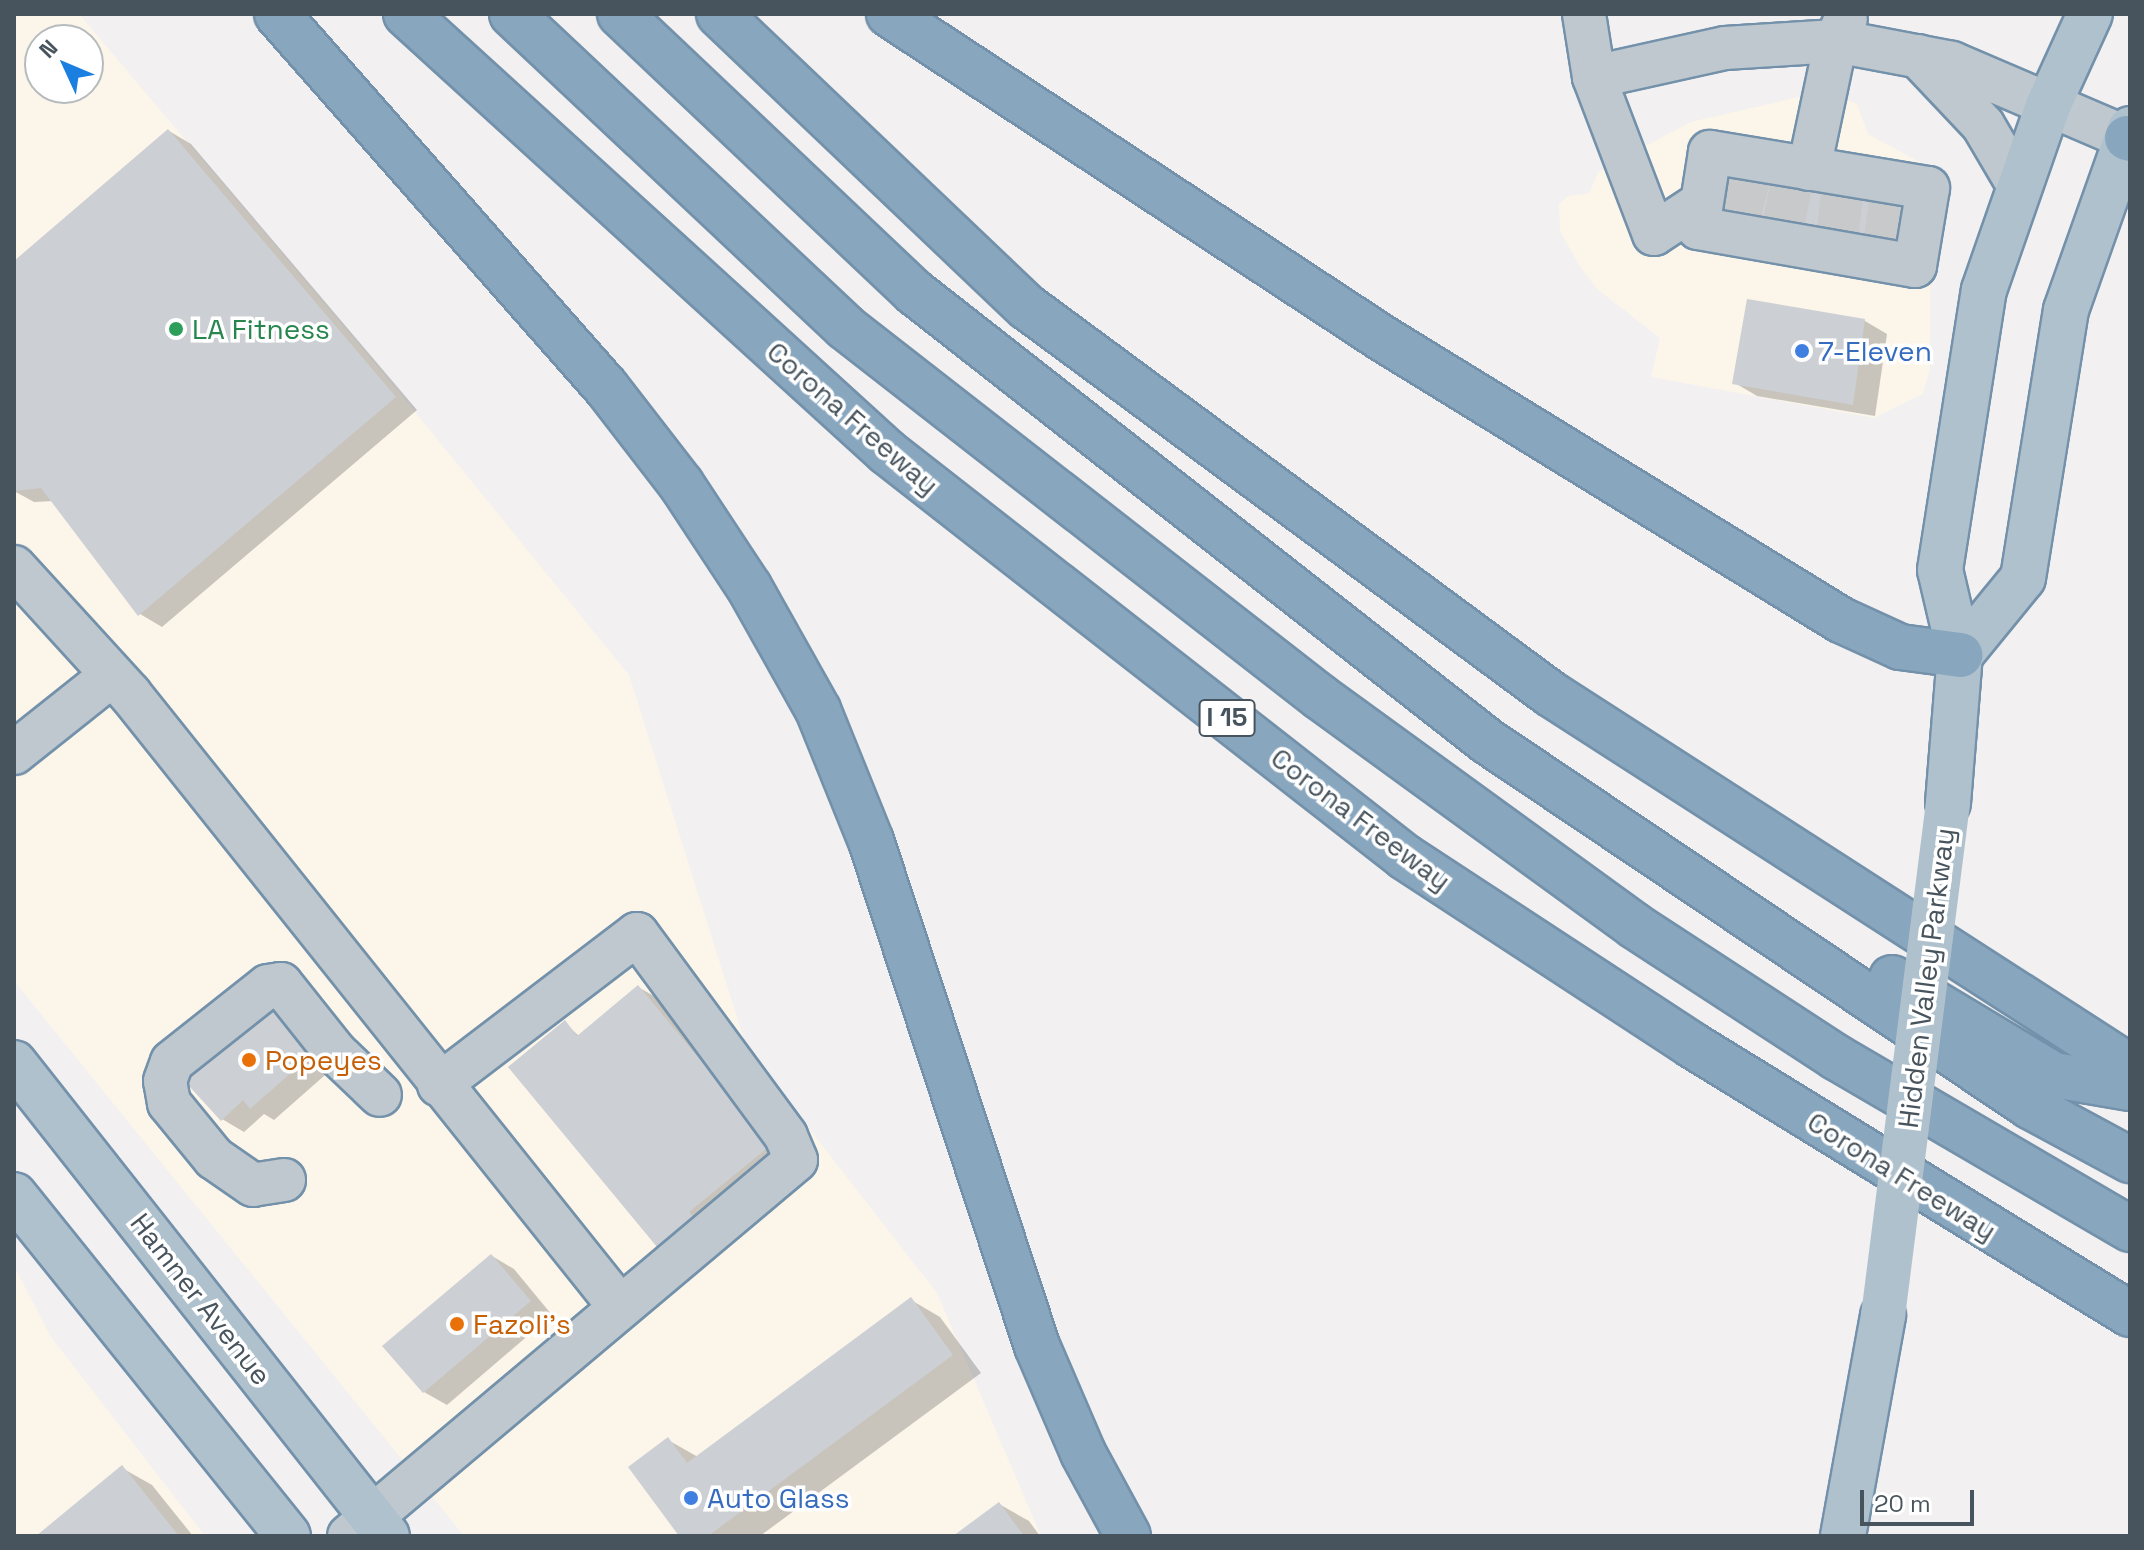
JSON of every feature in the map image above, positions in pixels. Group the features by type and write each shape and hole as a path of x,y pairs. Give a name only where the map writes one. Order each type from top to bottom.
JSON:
{"highway":[{"path":"277,14 606,387 681,484 749,587 818,710 871,841 1037,1346 1083,1453 1128,1536"},
{"name":"Corona Freeway","path":"406,14 887,452 1405,857 1692,1045 2130,1314"},
{"path":"512,14 845,327 1320,697 1635,926 1836,1057 2130,1229"},
{"path":"620,14 914,292 1487,741 2030,1106 2130,1160"},
{"path":"719,14 1027,307 1551,694 2130,1067"},
{"path":"889,14 1382,338 1841,620 1900,647 1960,655"},
{"path":"1659,859 1741,881 2054,1075 2130,1088"}],"main road":[{"name":"Hidden Valley Parkway","path":"1843,1536 1883,1316 1948,803 1960,655 1940,570 1984,290 2048,106 2090,14"},
{"path":"1960,655 2023,578 2066,310 2129,135"},
{"name":"Hamner Avenue","path":"14,1063 369,1529"},
{"path":"14,1195 288,1536"}],"street":[{"path":"1584,14 1594,77 1654,234 1736,199 1813,204 1887,221 1813,204 1736,199"},
{"path":"1594,77 1725,48 1842,28 1917,55 1952,63 2048,106 2129,135"},
{"path":"1813,204 1842,28"},
{"path":"1917,55 1983,125 2020,188"},
{"path":"14,567 112,675 619,1306"},
{"path":"14,753 112,675"},
{"path":"369,1529 619,1306 796,1160 786,1136 637,934 439,1085"},
{"path":"284,1180 253,1185 214,1158 169,1103 165,1081 172,1062 268,986 281,984 335,1052 380,1095"}],"shaded area":[{"path":"14,14 79,14 87,24 24,24 24,104 104,104 104,44 403,397 629,675 747,1049 937,1293 1041,1536 464,1536 14,981"},
{"path":"1825,91 1857,104 1868,134 1952,180 1930,285 1930,369 1923,394 1874,418 1651,377 1660,338 1597,289 1560,231 1559,204 1568,196 1589,193 1598,173 1609,165 1691,122"},
{"path":"14,1266 51,1337 205,1536 14,1536"}],"building":[{"name":"LA Fitness","path":"168,129 396,397 138,616 41,488 14,491 14,261"},
{"path":"1724,175 1915,207 1909,242 1719,211"},
{"path":"1747,299 1865,319 1853,405 1732,384"},
{"path":"638,985 771,1145 689,1212 693,1217 657,1247 508,1067 565,1020 577,1036"},
{"name":"Popeyes","path":"275,998 320,1047 250,1109 243,1100 221,1121 178,1074"},
{"name":"Fazoli's","path":"491,1254 531,1301 423,1393 382,1346"},
{"path":"911,1297 953,1355 708,1536 679,1536 628,1467 668,1437 687,1463"},
{"path":"122,1465 179,1536 36,1536"},
{"path":"999,1502 1024,1536 953,1536"}],"tunnel":[{"path":"1740,215 1749,179"},
{"path":"1784,222 1791,186"},
{"path":"1838,231 1842,195"},
{"path":"1885,238 1890,203"}],"place":[{"name":"LA Fitness","path":"176,329"},
{"name":"7-Eleven","path":"1802,351"},
{"name":"Popeyes","path":"249,1060"},
{"name":"Fazoli's","path":"457,1324"},
{"name":"Auto Glass","path":"691,1498"}]}
